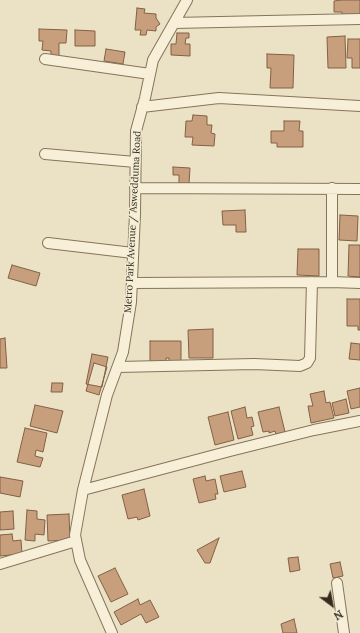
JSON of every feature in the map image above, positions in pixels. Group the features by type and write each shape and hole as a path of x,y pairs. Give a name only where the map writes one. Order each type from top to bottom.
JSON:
{"street":[{"name":"Metro Park Avenue / Aswedduma Road","path":"112,633 80,560 75,535 83,490 107,396 123,352 131,302 136,131 153,60 187,0"},
{"path":"174,23 360,19"},
{"path":"45,59 150,74"},
{"path":"142,108 219,98 360,106"},
{"path":"45,154 135,162"},
{"path":"135,188 360,189"},
{"path":"332,188 332,282"},
{"path":"48,243 133,253"},
{"path":"118,367 254,364 300,366 307,363 310,358 312,282"},
{"path":"132,284 312,282 360,283"},
{"path":"83,490 314,430 360,421"},
{"path":"0,564 76,541"},
{"path":"337,583 344,633"}],"building":[{"path":"360,0 360,16 342,17 342,12 334,12 334,1"},
{"path":"137,8 145,9 144,13 156,14 156,18 160,24 156,27 156,31 147,30 146,35 140,35 141,30 135,30"},
{"path":"39,29 67,30 66,43 59,43 59,56 51,55 51,51 42,50 43,41 39,41"},
{"path":"75,30 95,31 95,46 75,46"},
{"path":"177,33 189,33 189,38 186,38 185,44 190,44 190,56 171,55 171,44 176,44"},
{"path":"345,36 346,68 328,68 327,37"},
{"path":"348,39 360,39 360,68 352,68 352,58 347,58"},
{"path":"106,49 125,52 123,64 104,61"},
{"path":"267,54 294,55 293,88 270,88 271,68 267,68"},
{"path":"193,115 207,116 207,125 212,125 211,133 215,134 214,146 192,145 193,137 185,137 186,121 192,121"},
{"path":"284,121 300,121 299,131 303,131 303,147 277,147 277,143 271,143 271,131 284,131"},
{"path":"173,167 190,168 189,184 179,184 179,175 173,175"},
{"path":"245,210 246,232 236,232 236,225 223,225 222,211"},
{"path":"340,215 358,216 357,241 339,240"},
{"path":"349,245 360,245 360,277 348,276"},
{"path":"298,249 319,249 319,276 297,275"},
{"path":"12,265 40,273 36,286 8,278"},
{"path":"347,299 360,299 360,330 358,330 358,326 347,326"},
{"path":"213,329 213,358 189,358 188,330"},
{"path":"5,338 7,368 0,368 0,339"},
{"path":"150,341 181,341 181,363 169,363 169,358 166,358 166,362 150,362"},
{"path":"351,343 360,344 360,360 349,359"},
{"path":"92,354 108,357 102,387 86,384"},
{"path":"94,363 107,367 99,395 86,391"},
{"path":"52,383 63,383 62,392 51,392"},
{"path":"360,388 360,407 351,409 347,391"},
{"path":"324,391 326,403 330,402 334,418 311,423 308,406 313,406 310,394"},
{"path":"346,399 349,413 335,416 332,403"},
{"path":"35,405 63,411 57,433 30,426"},
{"path":"245,407 247,418 252,417 254,426 251,427 253,435 238,439 231,411"},
{"path":"279,407 285,432 276,434 275,431 269,433 269,431 263,432 258,412"},
{"path":"228,412 234,440 215,445 208,417"},
{"path":"25,428 47,433 43,452 36,450 35,456 43,458 40,467 17,462"},
{"path":"242,471 246,487 224,492 220,476"},
{"path":"205,476 206,481 215,479 218,494 215,494 216,499 199,503 193,479"},
{"path":"0,477 23,481 20,497 0,493"},
{"path":"144,489 150,516 138,520 137,517 128,519 122,495"},
{"path":"27,510 37,511 37,519 45,520 44,535 35,534 35,541 25,540"},
{"path":"13,511 14,529 0,530 0,512"},
{"path":"69,514 70,540 48,541 47,515"},
{"path":"12,534 13,541 21,540 22,554 0,556 0,535"},
{"path":"219,538 210,563 205,563 197,550"},
{"path":"298,557 300,570 290,572 288,558"},
{"path":"340,562 343,576 333,578 330,564"},
{"path":"115,568 128,594 111,602 98,576"},
{"path":"138,599 140,605 150,600 159,617 146,623 141,614 121,625 114,612"},
{"path":"294,619 297,633 283,633 281,624"}]}
